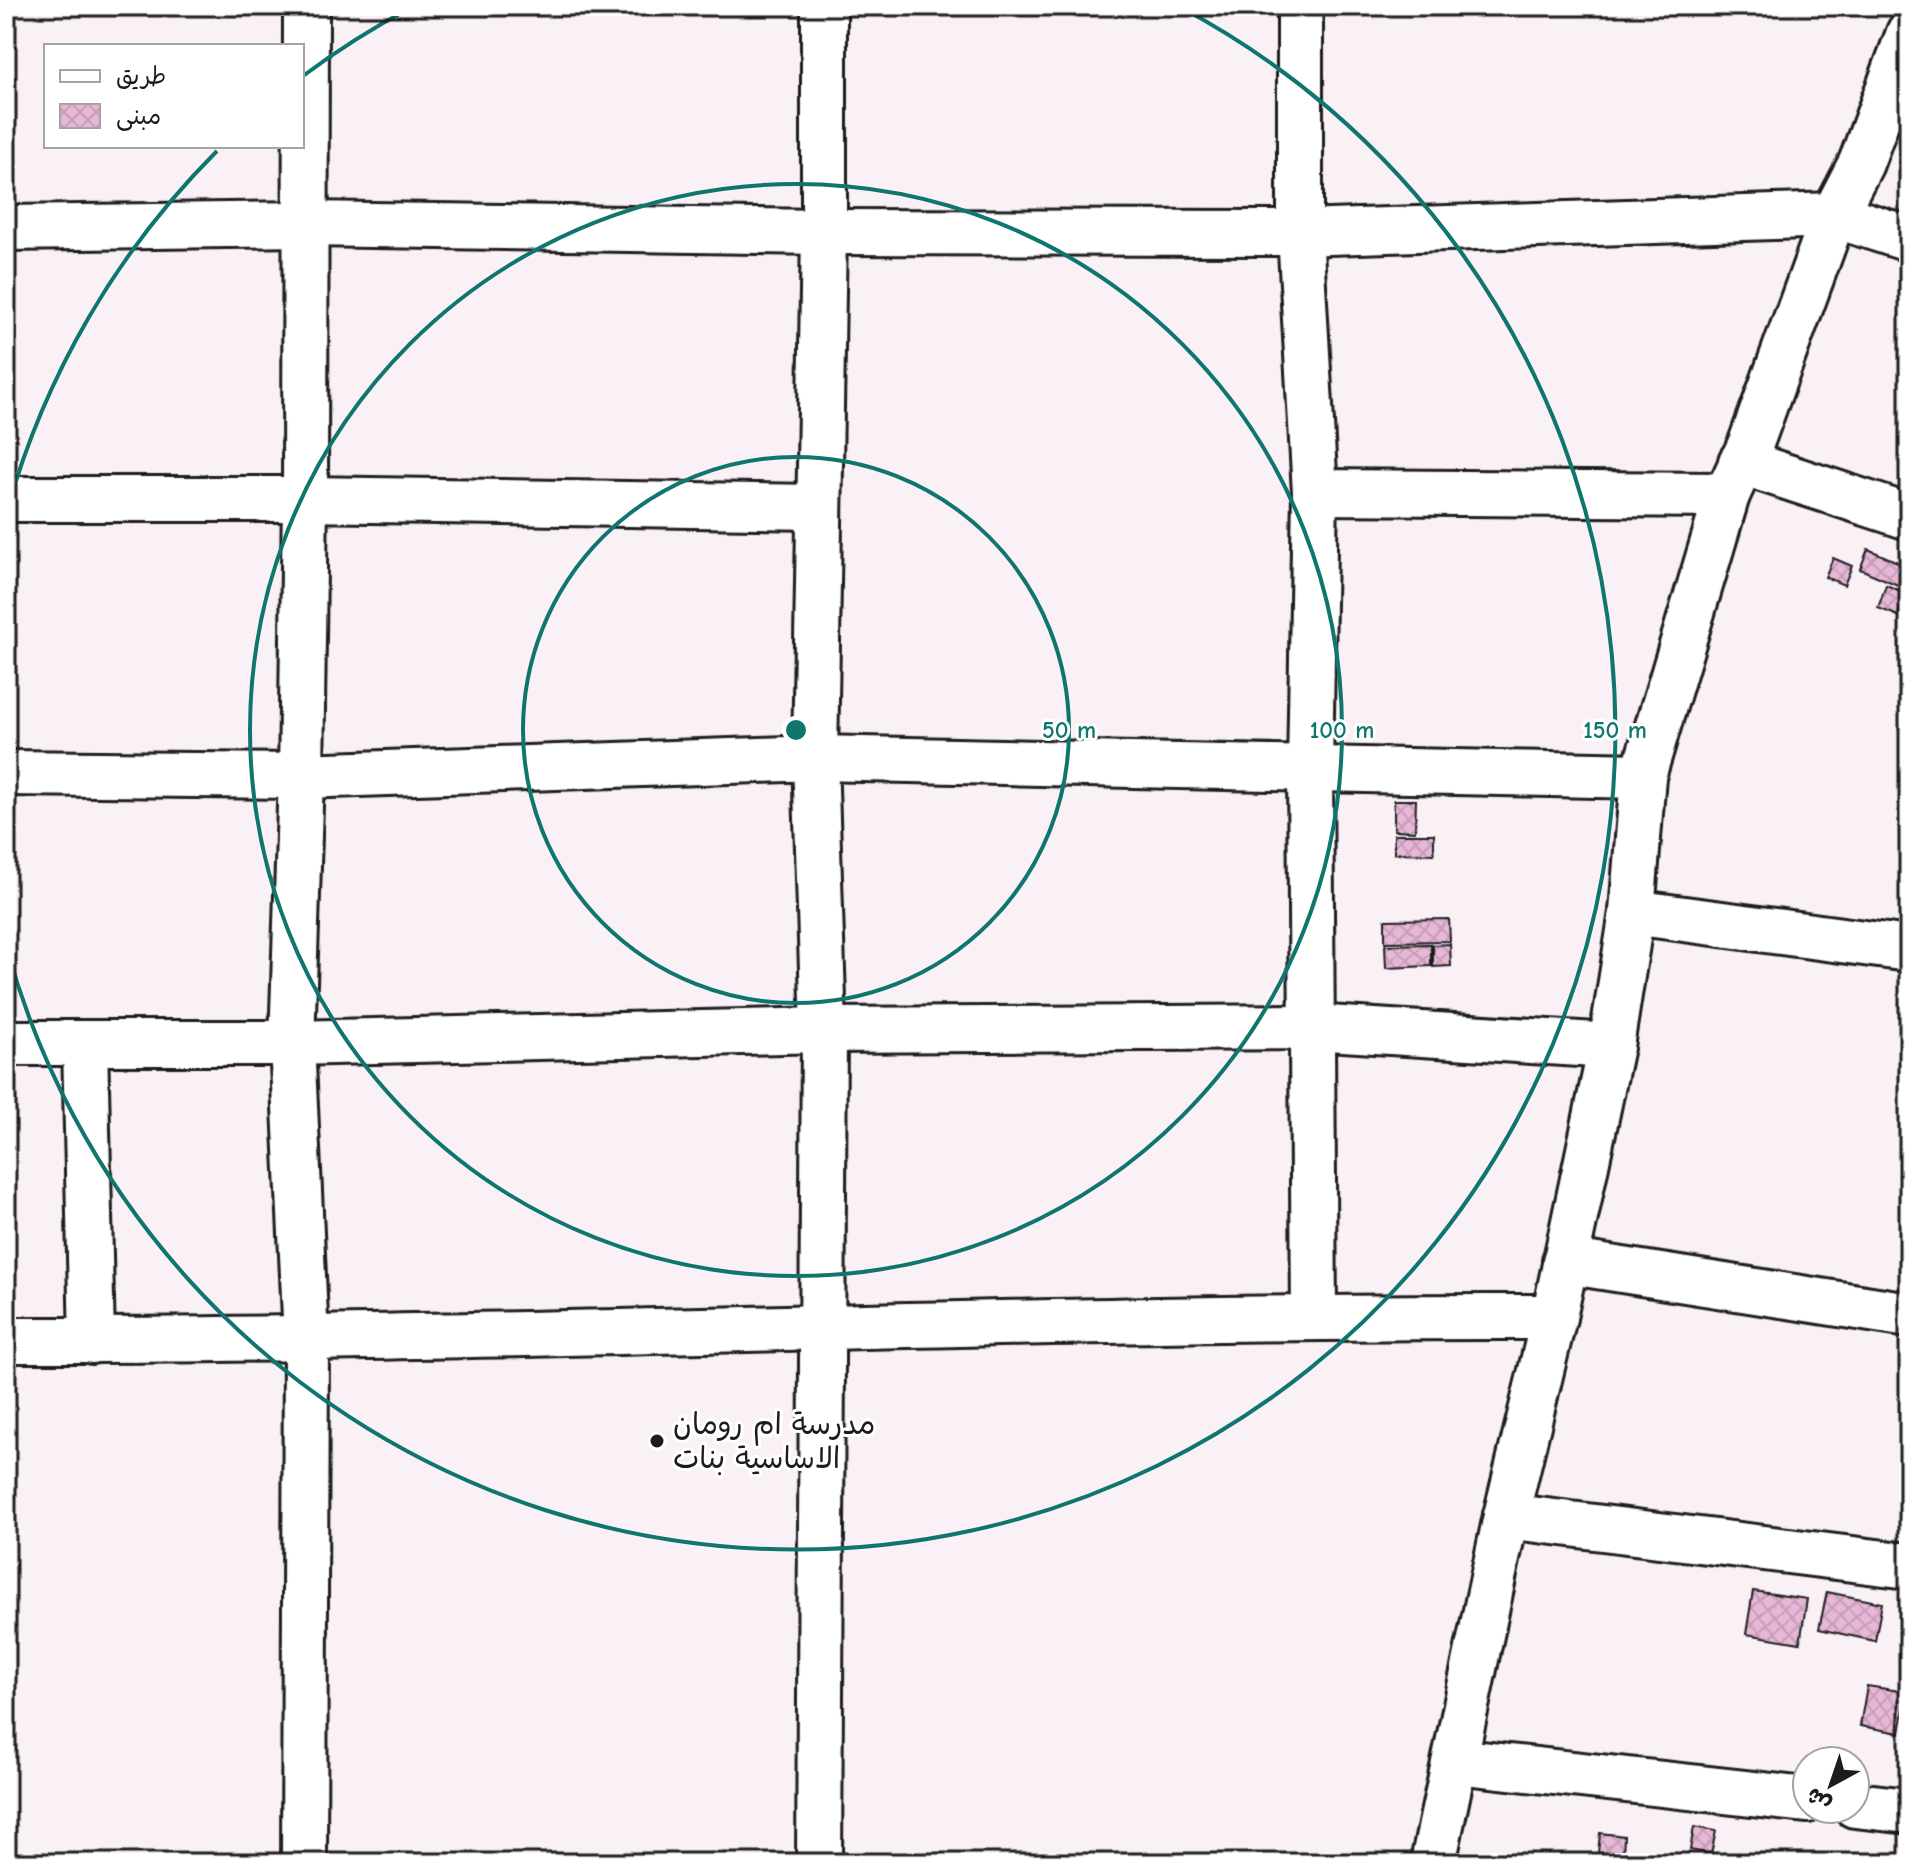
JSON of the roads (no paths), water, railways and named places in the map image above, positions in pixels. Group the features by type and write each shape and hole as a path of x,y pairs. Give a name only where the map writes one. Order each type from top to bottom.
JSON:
{"street":[{"path":"304,1863 306,1339 292,1043 301,776 305,499 306,6"},
{"path":"819,1863 824,1030 815,758 824,232 824,6"},
{"path":"1300,6 1300,233 1315,492 1310,769 1314,1316"},
{"path":"1433,1863 1506,1516 1554,1317 1611,1046 1632,912 1643,776 1734,478 1751,443 1834,215 1861,163 1909,33"},
{"path":"6,228 307,224 824,232 1300,233 1834,215 1909,239"},
{"path":"1315,492 1734,478 1909,517"},
{"path":"6,499 305,499 818,507"},
{"path":"6,773 301,776 815,758 1643,776"},
{"path":"1632,912 1909,949"},
{"path":"6,1043 292,1043 824,1030 1312,1027 1611,1046"},
{"path":"85,1044 92,1341"},
{"path":"1565,1261 1909,1315"},
{"path":"6,1340 306,1339 1314,1316 1554,1317"},
{"path":"1506,1516 1909,1566"},
{"path":"1455,1761 1791,1798"},
{"path":"1871,1807 1909,1811"}],"place":[{"name":"مدرسة ام رومان الاساسية بنات","path":"657,1441"}]}
